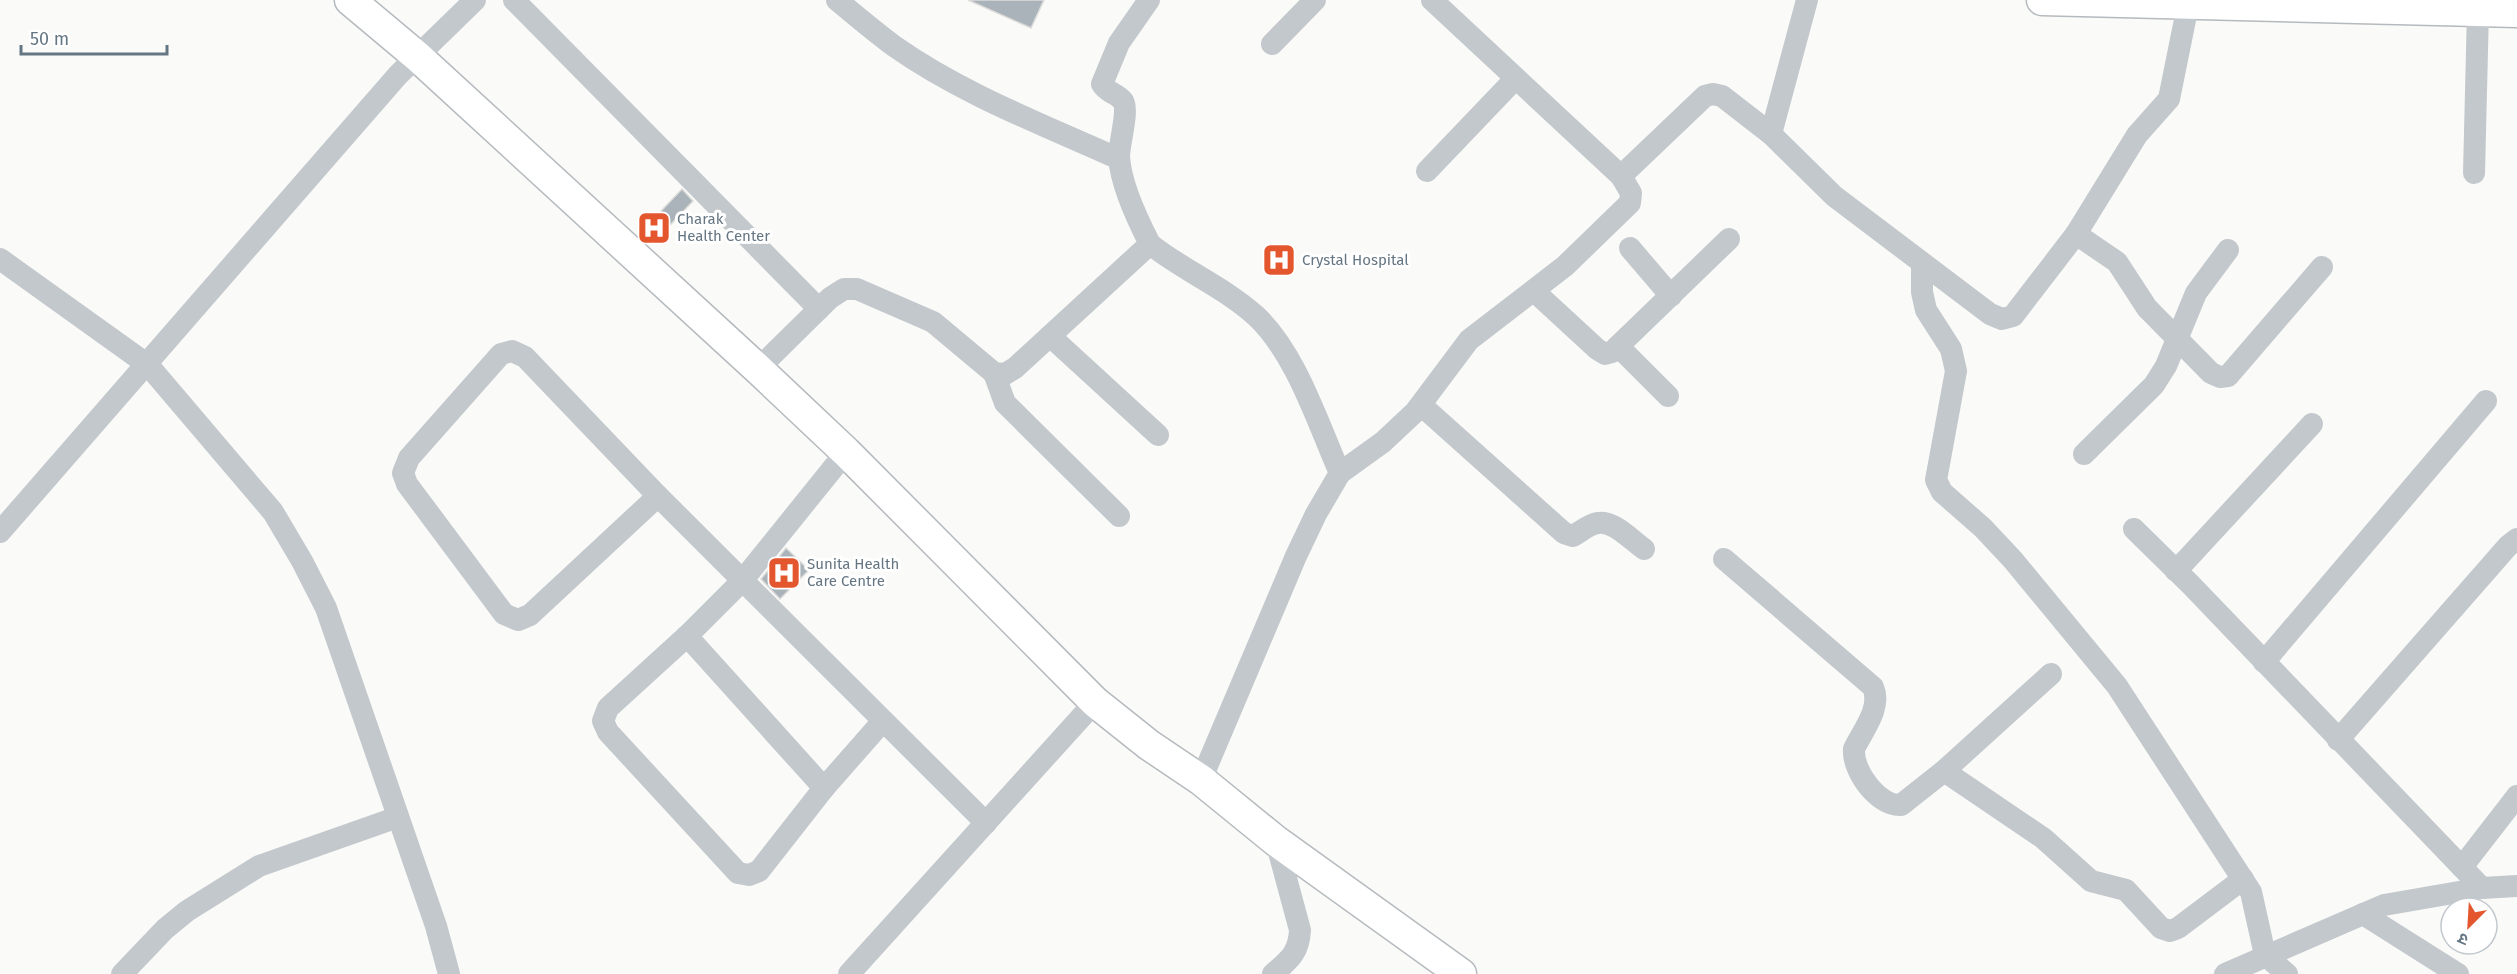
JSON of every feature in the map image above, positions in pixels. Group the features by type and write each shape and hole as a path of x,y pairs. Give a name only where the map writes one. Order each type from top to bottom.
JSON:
{"main road":[{"path":"350,0 418,57 758,369 846,452 1095,702 1149,745 1201,780 1276,841 1461,974"},
{"path":"2042,0 2493,8"}],"street":[{"path":"0,532 391,84 475,0"},
{"path":"514,0 819,309"},
{"path":"837,0 896,47 940,73 993,102 1119,159"},
{"path":"1149,0 1119,43 1102,84 1106,91 1123,100 1125,108 1119,159 1121,174 1150,244 1228,293 1273,334 1298,378 1340,473"},
{"path":"1272,44 1315,0"},
{"path":"1201,780 1296,556 1316,514 1340,473 1383,442 1420,405 1469,340 1534,291 1627,209 1630,203 1631,193 1621,177 1432,0"},
{"path":"1772,134 1807,0"},
{"path":"1621,177 1705,96 1713,94 1722,96 1772,134 1834,196 1922,265 1990,314 2002,319 2013,316 2021,310 2076,234 2137,135 2169,99 2188,2"},
{"path":"2474,173 2493,8"},
{"path":"1427,171 1515,79"},
{"path":"2076,234 2117,262 2147,308 2211,372 2220,378 2228,376 2322,267"},
{"path":"1534,291 1605,354 1619,347 1729,239"},
{"path":"994,373 1005,374 1015,368 1150,244"},
{"path":"1630,248 1671,296"},
{"path":"2084,454 2154,384 2166,366 2196,292 2228,250"},
{"path":"0,259 148,364 273,512 326,608 436,926 449,974"},
{"path":"1922,265 1922,292 1926,310 1951,349 1956,371 1936,480 1942,492 2013,560 2117,686 2243,879 2258,912 2262,962"},
{"path":"758,369 819,309 844,289 857,289 933,322 994,373 1005,403 1119,516"},
{"path":"1050,336 1158,435"},
{"path":"1619,347 1668,396"},
{"path":"658,496 530,615 518,620 504,614 407,484 403,473 409,458 501,354 512,351 525,357 742,581 986,823"},
{"path":"2264,662 2486,401"},
{"path":"1420,405 1564,533 1573,536 1594,523 1604,522 1644,549"},
{"path":"2176,571 2312,424"},
{"path":"846,452 742,581 687,636 608,708 603,721 608,732 738,873 749,875 759,872 824,788 882,722"},
{"path":"2134,529 2482,888"},
{"path":"2338,740 2508,546 2517,539"},
{"path":"1724,559 1873,687 1876,696 1875,708 1854,749 1853,757 1858,769 1882,801 1892,806 1901,805 1944,771 2051,674"},
{"path":"687,636 824,788"},
{"path":"849,974 1095,702"},
{"path":"1944,771 2043,838 2091,881 2126,890 2162,928 2170,931 2178,928 2243,879"},
{"path":"2462,867 2517,796"},
{"path":"122,974 180,917 259,866 398,817"},
{"path":"1273,974 1294,956 1299,944 1300,930 1276,841"},
{"path":"2225,974 2262,962 2363,914 2398,901 2482,888 2517,886"},
{"path":"2363,914 2458,974"},
{"path":"2262,962 2287,974"}],"building":[{"path":"968,0 1044,0 1031,28"},
{"path":"682,189 693,201 655,241 643,230"},
{"path":"786,548 809,570 780,599 761,579"}],"place":[{"name":"Charak Health Center","path":"654,228"},
{"name":"Crystal Hospital","path":"1279,260"},
{"name":"Sunita Health Care Centre","path":"784,573"}]}
